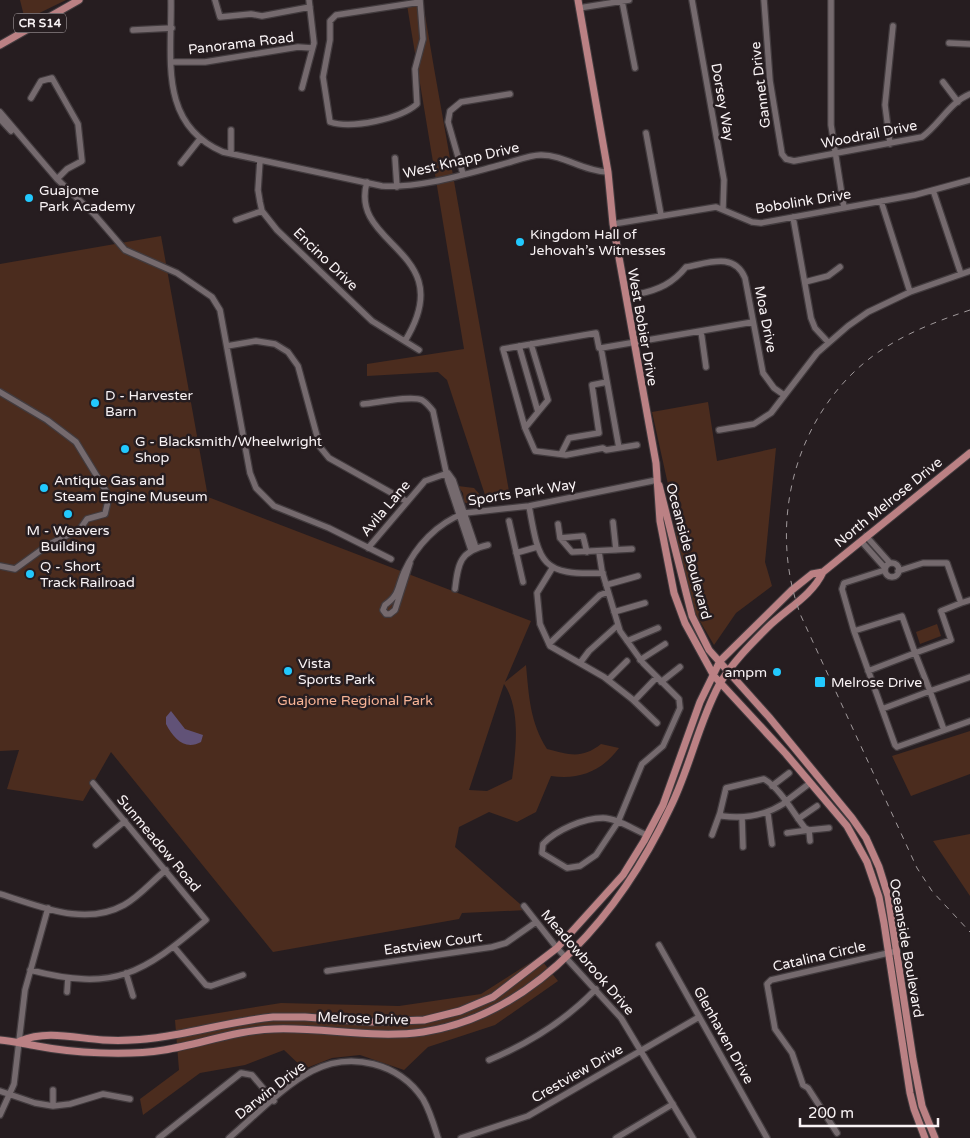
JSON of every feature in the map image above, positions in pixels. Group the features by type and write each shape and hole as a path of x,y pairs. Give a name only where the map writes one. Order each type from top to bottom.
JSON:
{"main road":[{"name":"CR S14","path":"0,45 79,0"},
{"name":"West Bobier Drive","path":"578,0 608,172 613,224 657,480"},
{"name":"North Melrose Drive","path":"728,670 766,629 817,585 823,572 970,453"},
{"name":"Oceanside Boulevard","path":"657,480 665,500 681,580 692,616 709,650 823,782 866,838 879,867 888,896 893,952 913,1107 925,1138"},
{"name":"Oceanside Boulevard","path":"657,480 657,502 674,593 685,622 714,676 786,754 847,826 867,862 879,897 893,952 922,1106 935,1138"},
{"name":"North Melrose Drive","path":"720,661 792,590 812,574 823,572"},
{"name":"Melrose Drive","path":"20,1042 36,1035 129,1041 164,1038 253,1019 273,1017 305,1017 371,1022 424,1020 460,1010 493,997 558,948 623,875 662,805 700,702 720,661"},
{"name":"Melrose Drive","path":"0,1040 36,1046 128,1053 164,1050 253,1031 272,1029 303,1028 369,1034 424,1032 462,1022 496,1008 528,988 565,957 600,921 631,878 672,806 702,720 728,670"},
{"path":"786,754 792,757 815,782 823,782"},
{"path":"913,1107 920,1114 927,1131 935,1138"}],"street":[{"name":"West Knapp Drive","path":"171,0 172,88 176,105 188,127 200,139 212,147 260,160 397,187 463,174 542,155 560,157 584,169 608,172"},
{"path":"215,0 220,17 236,15 262,16 310,7"},
{"path":"302,88 314,35 309,0"},
{"path":"579,8 629,0"},
{"name":"Dorsey Way","path":"692,0 724,180 723,208"},
{"name":"Gannet Drive","path":"764,0 770,82 782,154 785,161"},
{"path":"831,0 831,125 844,208"},
{"path":"420,1 424,39 415,69 417,104 402,113 360,124 339,125 330,122 323,77 330,40 330,21 336,15 420,1"},
{"path":"622,1 635,68"},
{"path":"890,144 885,105 893,26"},
{"path":"133,30 172,28"},
{"path":"949,43 970,44"},
{"name":"Panorama Road","path":"172,62 205,62 298,47 312,48"},
{"path":"31,98 41,81 52,78 78,124 82,161 67,169 57,180"},
{"path":"943,82 958,102"},
{"path":"463,174 448,122 450,110 461,102 510,94"},
{"name":"Woodrail Drive","path":"785,161 835,154 922,137 935,128 958,102 970,94"},
{"path":"0,112 57,180 94,214 125,250 177,273 212,298 220,310 250,473 256,488 274,506 329,528 391,559"},
{"path":"0,119 22,139"},
{"path":"231,130 231,153"},
{"path":"646,133 661,215"},
{"path":"181,163 200,139"},
{"path":"395,158 397,187"},
{"name":"Encino Drive","path":"260,160 258,190 262,211 277,230 372,321 419,350"},
{"name":"Bobolink Drive","path":"613,224 710,207 723,208 752,222 793,217 934,190 970,180"},
{"path":"367,182 364,199 369,217 408,258 419,283 420,313 405,341"},
{"path":"934,190 961,274"},
{"path":"881,201 910,292"},
{"path":"236,220 262,211"},
{"path":"793,217 811,318 815,328 828,342"},
{"name":"Moa Drive","path":"638,294 658,290 676,279 686,267 725,260 733,262 742,270 745,278 763,373 774,388 784,394"},
{"path":"805,282 828,276 840,266"},
{"path":"719,430 761,420 776,406 828,342 868,312 910,292 970,271"},
{"path":"601,348 753,322"},
{"path":"701,331 706,367"},
{"path":"619,448 601,348 599,348 596,333 503,349 525,428 535,451 561,454 619,448 637,445"},
{"path":"227,346 256,341 275,344 288,352 298,366 320,447 329,458 406,501"},
{"path":"525,428 548,400 531,344"},
{"path":"519,346 538,412"},
{"path":"561,454 569,438 599,433 592,385 607,382"},
{"path":"0,392 47,420 76,442 106,491 108,500 105,514 86,519 80,529 48,545 15,569 0,566"},
{"path":"363,404 421,399 433,412 448,473 474,549"},
{"name":"Avila Lane","path":"368,548 406,501 425,481 448,473"},
{"name":"Sports Park Way","path":"410,563 395,610 390,614 386,614 385,605 394,599 410,563 428,536 462,514 529,506 657,480"},
{"path":"529,506 537,548 542,557 553,567 568,573 603,573"},
{"path":"509,522 523,582"},
{"path":"613,522 616,550"},
{"path":"558,524 560,538 572,552 632,549"},
{"path":"560,538 584,536 587,552"},
{"path":"863,539 886,567 887,575 892,577 898,571 923,563 947,563 961,603"},
{"path":"455,589 457,569 465,555 474,549 488,545"},
{"path":"516,553 537,548"},
{"path":"599,552 618,625 640,660 679,698 680,708 663,746 642,764 618,822 596,855 580,866 564,868 542,853 543,844 564,828 603,818 618,822 647,835"},
{"path":"898,571 895,564 850,580 842,586 854,631 897,747 970,721"},
{"path":"553,567 537,593 540,624 549,644 608,680 657,723"},
{"path":"549,644 607,588 638,576"},
{"path":"868,671 951,640 941,611 970,600"},
{"path":"614,612 645,603"},
{"path":"854,631 902,616 944,730"},
{"path":"580,664 589,651 618,625"},
{"path":"627,641 658,628"},
{"path":"640,660 665,644"},
{"path":"608,680 627,661"},
{"path":"634,701 659,680 680,667"},
{"path":"882,709 970,678"},
{"path":"772,786 789,773"},
{"path":"712,835 720,813 724,790 729,786 764,780 772,786 808,830 810,841"},
{"name":"Sunmeadow Road","path":"93,783 206,920 174,947"},
{"path":"720,813 722,816 742,817 768,814 810,783"},
{"path":"798,819 817,806"},
{"path":"768,814 772,844"},
{"path":"742,817 743,847"},
{"path":"96,845 125,821"},
{"path":"787,833 829,828"},
{"path":"0,894 70,914 87,916 106,913 125,904 166,870"},
{"name":"Meadowbrook Drive","path":"524,906 565,957 621,1018 642,1050 692,1138"},
{"path":"0,1115 10,1095 18,1066 25,990 48,908"},
{"name":"Eastview Court","path":"328,971 492,948 506,943 536,922"},
{"name":"Glenhaven Drive","path":"658,945 767,1138"},
{"path":"30,970 68,978 101,979 145,966 174,947 206,985 211,986 243,975"},
{"name":"Catalina Circle","path":"837,1133 808,1088 803,1085 792,1053 775,1029 767,984 771,980 893,952"},
{"path":"126,973 133,996"},
{"path":"67,992 68,978"},
{"path":"489,1060 545,1032 596,989"},
{"name":"Crestview Drive","path":"461,1138 528,1116 699,1017"},
{"name":"Darwin Drive","path":"229,1138 302,1078 324,1066 350,1061 379,1065 396,1072 417,1091 429,1111 438,1138"},
{"path":"159,1138 241,1074 252,1075 274,1100"},
{"path":"53,1090 53,1106"},
{"path":"0,1091 35,1103 53,1106 70,1104 103,1094 130,1099"},
{"path":"616,1138 673,1104"}],"green space":[{"path":"20,0 66,0 25,20"},
{"path":"423,3 510,497 487,501 447,380 438,372 367,376 367,364 464,349 407,5"},
{"name":"Guajome Regional Park","path":"161,236 208,497 531,621 505,682 526,665 529,699 534,719 541,739 547,749 562,753 582,754 601,744 619,748 605,763 590,772 571,777 551,776 536,812 517,822 489,812 459,827 455,847 527,910 462,913 459,919 273,952 111,752 83,801 7,789 19,750 0,751 0,264","holes":["504,684 513,705 516,730 512,779 487,791 469,790"]},
{"path":"708,402 717,461 776,448 765,562 772,586 736,613 714,645 694,611 683,576 669,489 652,412"},
{"path":"458,486 474,488 482,497 481,504 470,505 464,502 463,493"},
{"path":"937,624 941,636 920,644 916,632"},
{"path":"970,731 970,774 911,796 892,756"},
{"path":"970,834 970,896 933,841"},
{"path":"539,957 558,981 495,1025 428,1047 404,1070 360,1055 332,1058 304,1069 284,1050 245,1065 200,1073 143,1115 140,1099 179,1070 175,1020 281,1003 399,1006 481,994"}],"shaded area":[{"path":"171,711 185,729 203,735 201,742 190,745 185,744 172,734 166,724 166,717"}],"railway":[{"path":"970,310 922,328 899,339 877,353 849,377 826,406 808,437 795,472 788,508 787,544 791,581 801,616 917,868 932,891 970,932"}],"place":[{"name":"Guajome Park Academy","path":"29,198"},
{"name":"Kingdom Hall of Jehovah’s Witnesses","path":"520,242"},
{"name":"D - Harvester Barn","path":"95,403"},
{"name":"G - Blacksmith/Wheelwright Shop","path":"125,449"},
{"name":"Antique Gas and Steam Engine Museum","path":"44,488"},
{"name":"M - Weavers Building","path":"68,514"},
{"name":"Q - Short Track Railroad","path":"30,574"},
{"name":"Vista Sports Park","path":"288,671"},
{"name":"ampm","path":"777,672"},
{"name":"Melrose Drive","path":"820,682"}]}
